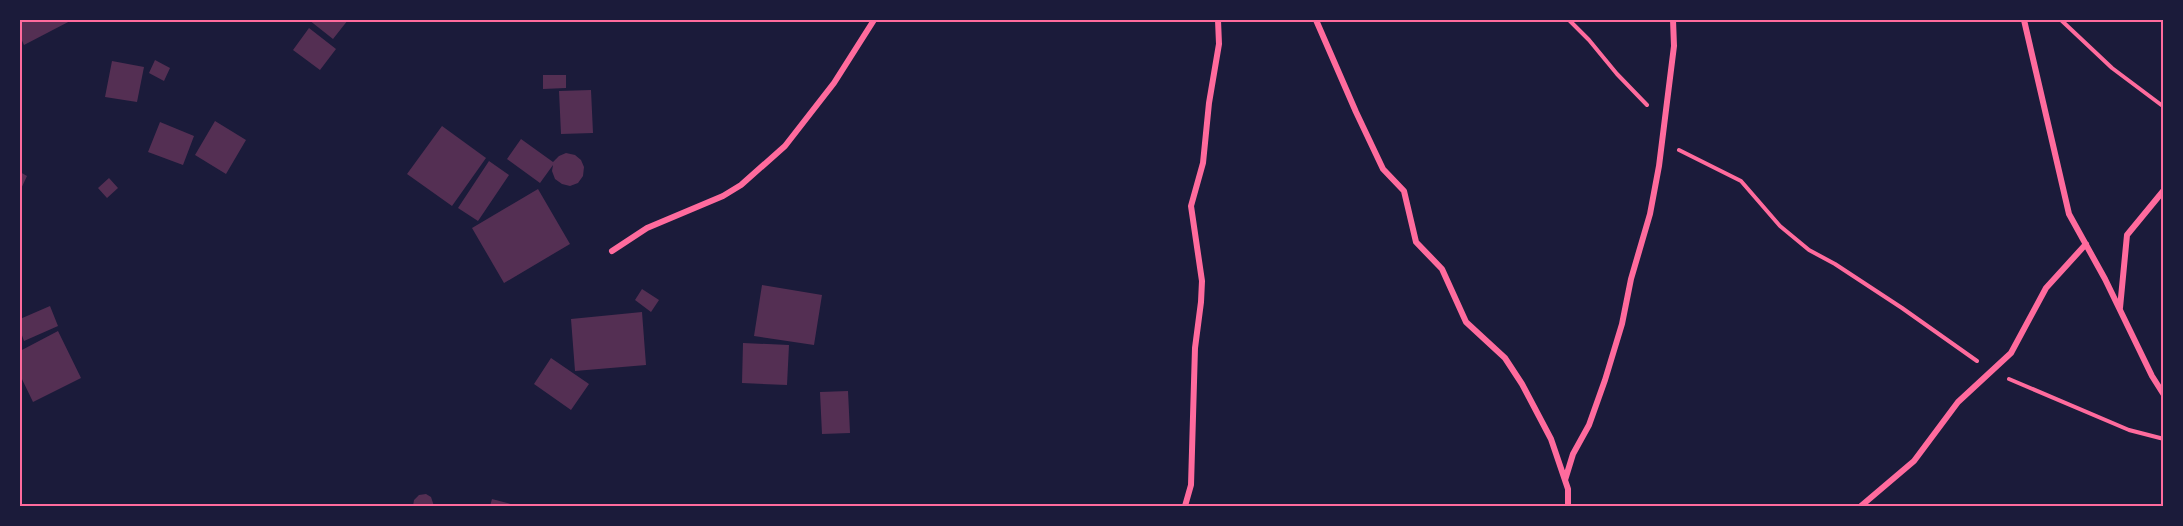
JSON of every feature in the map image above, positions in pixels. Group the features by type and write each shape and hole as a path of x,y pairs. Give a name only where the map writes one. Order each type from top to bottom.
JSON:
{"street":[{"path":"612,251 647,228 723,196 741,185 785,146 834,83 874,20"},
{"path":"1185,507 1191,485 1195,348 1201,292 1191,206 1203,163 1213,73 1219,44 1218,20"},
{"path":"1316,20 1383,169 1404,191 1416,242 1442,269 1466,322 1505,358 1522,384 1551,439 1568,489 1568,507"},
{"path":"1565,480 1573,454 1589,424 1622,324 1631,279 1650,214 1674,46 1673,20"},
{"path":"2024,20 2069,214 2163,395"},
{"path":"2120,309 2127,235 2163,190"},
{"path":"1861,507 1914,461 1958,402 2011,353 2046,288 2086,244"}],"path":[{"path":"1569,20 1646,104 1662,142 1741,182 1780,226 1809,250 1902,308 1991,372 2129,430 2163,439"},
{"path":"2061,20 2112,69 2163,107"}],"building":[{"path":"20,20 72,20 24,45 20,36"},
{"path":"309,20 348,20 333,39"},
{"path":"309,28 336,49 320,70 293,50"},
{"path":"155,60 170,68 164,81 149,73"},
{"path":"112,61 144,67 137,102 105,97"},
{"path":"543,75 566,75 566,88 543,89"},
{"path":"591,90 593,133 561,134 559,91"},
{"path":"215,121 246,140 226,174 195,155"},
{"path":"160,122 194,136 183,165 148,152"},
{"path":"442,126 486,158 452,206 407,174"},
{"path":"521,139 553,162 566,153 575,155 584,167 583,176 578,183 570,186 562,184 555,179 552,171 553,165 540,183 507,159"},
{"path":"489,161 509,175 478,221 458,208"},
{"path":"20,172 27,176 20,191"},
{"path":"109,178 118,188 107,198 98,188"},
{"path":"538,189 570,244 504,283 472,228"},
{"path":"762,285 822,295 814,345 754,336"},
{"path":"642,289 659,300 651,312 635,300"},
{"path":"50,306 58,326 24,341 20,330 20,319"},
{"path":"642,312 646,365 575,371 571,319"},
{"path":"58,331 81,378 33,402 20,375 20,351"},
{"path":"743,343 789,345 787,385 742,383"},
{"path":"551,358 589,384 571,410 534,384"},
{"path":"848,391 850,433 822,434 820,392"},
{"path":"426,494 431,497 434,506 413,506 414,500 419,495"},
{"path":"492,499 518,506 490,506"}]}
